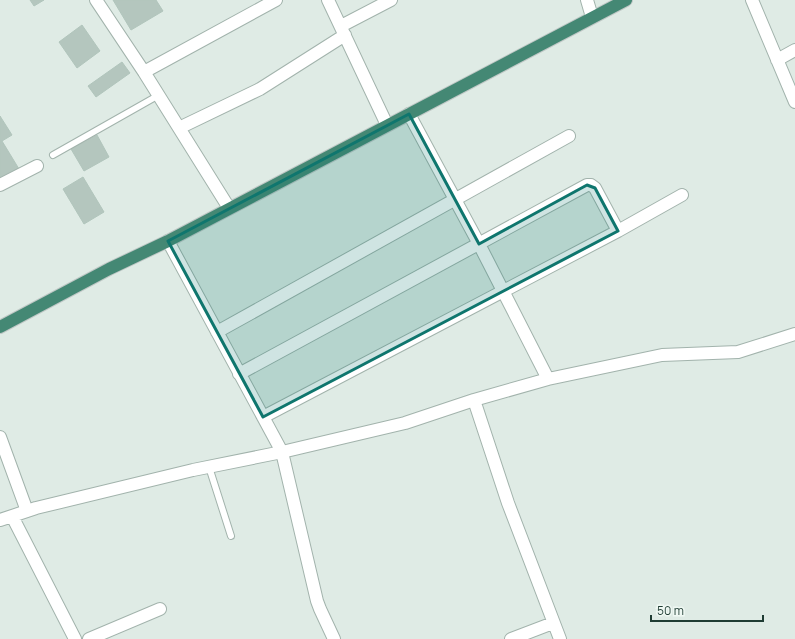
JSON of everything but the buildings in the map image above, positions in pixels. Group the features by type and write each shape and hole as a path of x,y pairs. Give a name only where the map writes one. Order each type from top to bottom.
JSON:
{"highway":[{"path":"0,327 626,0"}],"street":[{"path":"96,0 159,95 229,208"},
{"path":"144,72 276,0"},
{"path":"328,0 387,125"},
{"path":"179,128 268,84 343,30 391,0"},
{"path":"587,0 592,17"},
{"path":"752,0 795,102"},
{"path":"777,60 795,50"},
{"path":"409,114 456,199 548,379"},
{"path":"217,332 569,136"},
{"path":"0,185 37,166"},
{"path":"240,374 587,186 591,185 595,188 618,231"},
{"path":"263,417 618,231 682,195"},
{"path":"168,240 282,452 317,601 334,639"},
{"path":"0,520 27,511 209,467 282,452 405,423 474,400 548,379 662,355 738,352 795,334"},
{"path":"474,400 508,503 560,639"},
{"path":"0,437 27,511"},
{"path":"12,516 75,639"},
{"path":"89,639 160,608"},
{"path":"511,639 554,622"}],"lane":[{"path":"53,155 159,95"},
{"path":"209,467 231,536"}],"highlighted area":[{"path":"409,114 479,244 587,185 595,188 618,231 263,417 168,241"}]}
